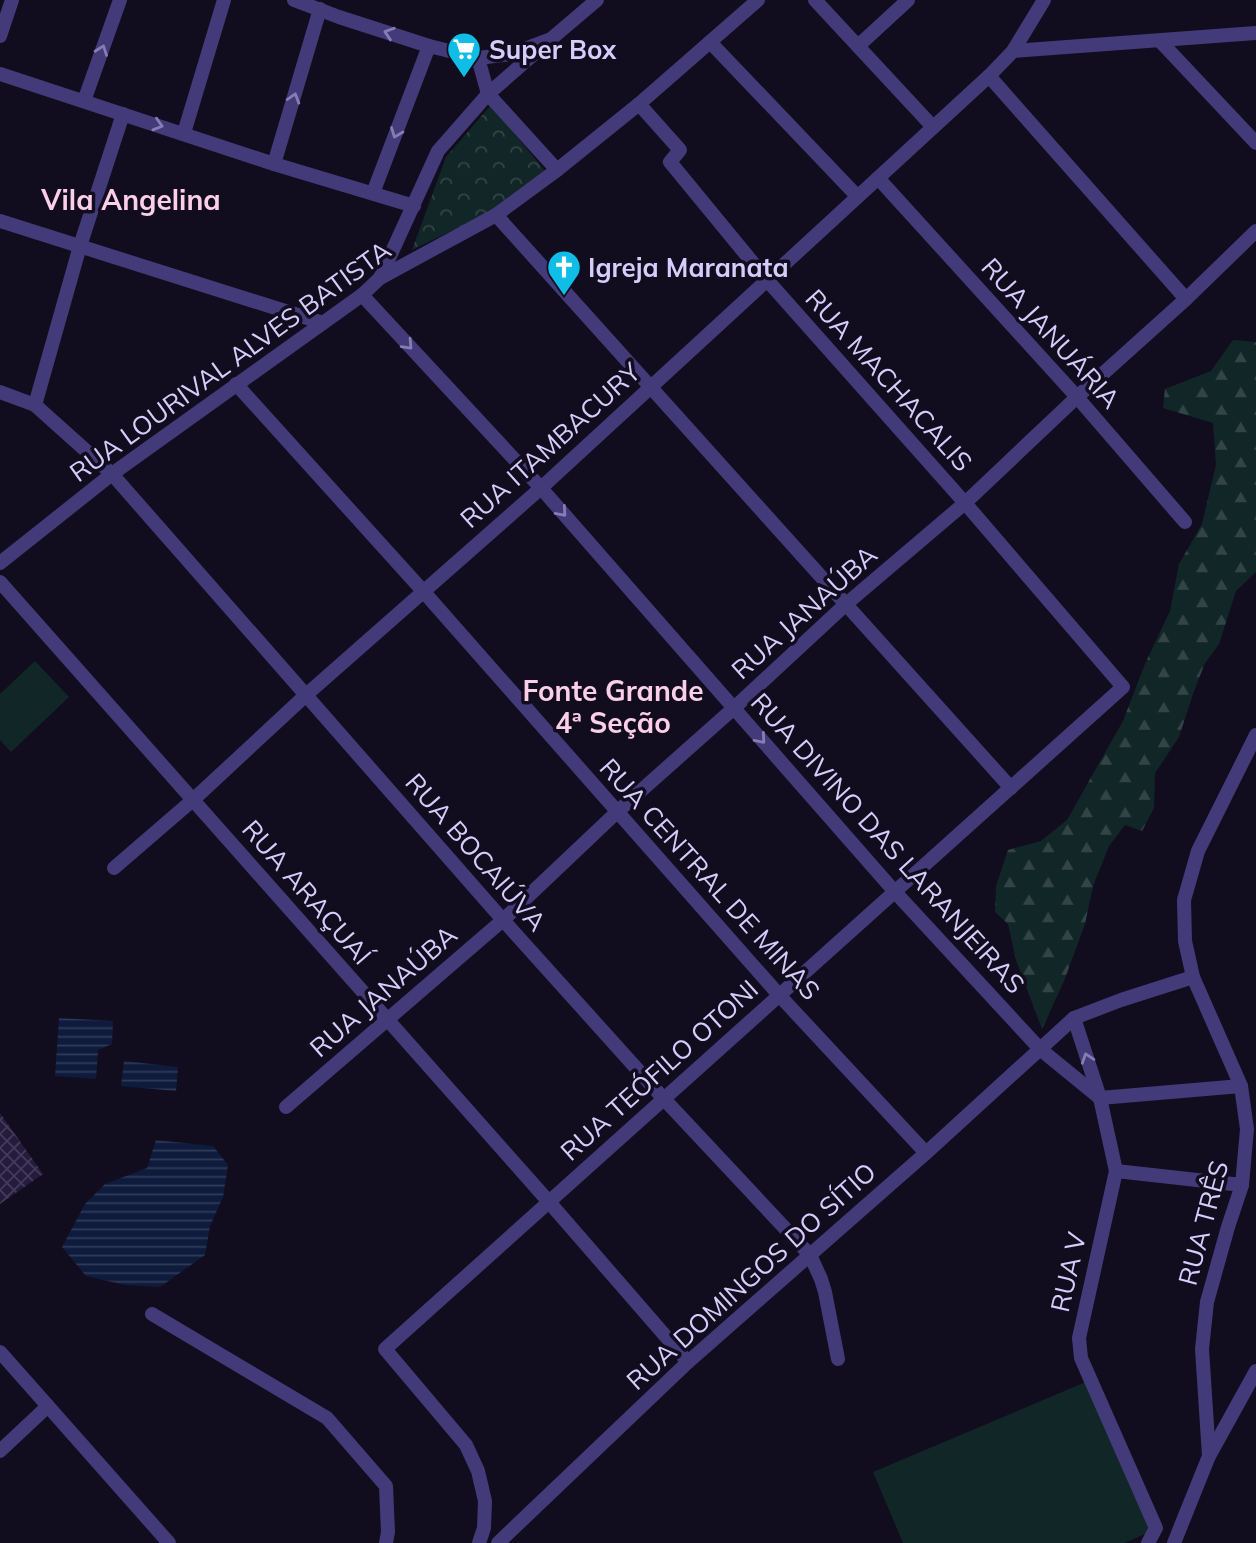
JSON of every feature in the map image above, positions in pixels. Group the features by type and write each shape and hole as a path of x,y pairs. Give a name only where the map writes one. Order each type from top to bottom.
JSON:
{"street":[{"path":"0,36 12,0"},
{"path":"84,101 120,0"},
{"path":"184,134 224,0"},
{"path":"294,0 429,46 478,58 511,54 551,39"},
{"path":"380,278 439,151 488,94 597,0"},
{"name":"RUA LOURIVAL ALVES BATISTA","path":"0,563 112,474 362,295 380,278 496,215 557,170 639,104 758,0"},
{"path":"815,0 933,127"},
{"path":"858,46 908,0"},
{"name":"RUA ITAMBACURY","path":"114,868 541,488 989,76 1013,51 1045,0"},
{"path":"274,164 320,9"},
{"path":"1013,51 1256,33"},
{"path":"1160,41 1256,143"},
{"path":"710,43 857,196"},
{"path":"373,193 429,46"},
{"path":"478,58 488,94 557,170"},
{"path":"0,74 274,164 414,206"},
{"path":"989,76 1186,299"},
{"name":"RUA MACHACALIS","path":"639,104 680,150 670,162 767,280 965,503 1123,687"},
{"path":"0,392 36,404 80,246 123,114"},
{"name":"RUA JANUÁRIA","path":"878,178 1077,397 1185,522"},
{"path":"496,215 1011,788"},
{"path":"0,220 323,323"},
{"name":"RUA JANAÚBA","path":"286,1107 503,920 617,812 845,605 965,503 1256,231"},
{"name":"RUA DIVINO DAS LARANJEIRAS","path":"362,295 541,488 895,892 1041,1049 1100,1098"},
{"name":"RUA CENTRAL DE MINAS","path":"236,384 423,591 779,995 926,1153"},
{"name":"RUA BOCAIÚVA","path":"36,404 112,474 503,920 664,1099 810,1255"},
{"name":"RUA ARAÇUAÍ","path":"0,582 688,1362"},
{"name":"RUA TEÓFILO OTONI","path":"479,1543 484,1528 485,1501 478,1471 466,1445 385,1349 1123,687"},
{"name":"RUA TRÊS","path":"1209,1456 1202,1349 1207,1303 1242,1185 1247,1129 1241,1086 1193,977 1185,941 1184,900 1198,851 1256,735"},
{"path":"1074,1018 1193,977"},
{"name":"RUA DOMINGOS DO SÍTIO","path":"498,1543 688,1362 926,1153 1074,1018"},
{"name":"RUA V","path":"1074,1018 1100,1098 1116,1171 1079,1338 1081,1358 1156,1528 1148,1543"},
{"path":"1100,1098 1241,1086"},
{"path":"1116,1171 1242,1185"},
{"path":"810,1255 825,1292 838,1359"},
{"path":"152,1314 327,1418 386,1486 386,1543"},
{"path":"0,1352 169,1543"},
{"path":"1174,1543 1209,1456 1256,1371"},
{"path":"0,1451 48,1406"}],"green space":[{"path":"491,105 545,171 494,210 412,250 446,157"},
{"path":"1233,340 1256,342 1256,572 1236,591 1219,644 1205,663 1179,737 1155,773 1154,808 1142,831 1125,825 1109,846 1093,886 1085,924 1064,981 1042,1029 1016,960 1008,924 995,912 996,886 1008,850 1041,841 1067,820 1123,721 1145,664 1170,611 1179,564 1202,524 1216,465 1213,423 1163,408 1165,389 1211,371"},
{"path":"35,661 69,697 11,752 0,740 0,694"},
{"path":"1088,1381 1152,1531 1124,1543 903,1543 873,1472"}],"water":[{"path":"59,1018 113,1021 112,1044 98,1050 96,1079 55,1076"},
{"path":"124,1061 178,1067 176,1091 121,1086"},
{"path":"156,1140 213,1146 228,1165 223,1197 210,1226 205,1255 160,1287 125,1285 86,1276 62,1247 85,1204 105,1184 147,1168"}],"building":[{"path":"0,1113 43,1174 0,1204"}],"place":[{"name":"Super Box","path":"464,79"},
{"name":"Igreja Maranata","path":"564,297"}],"district":[{"name":"Vila Angelina","path":"131,199"},
{"name":"Fonte Grande 4ª Seção","path":"613,706"}]}
